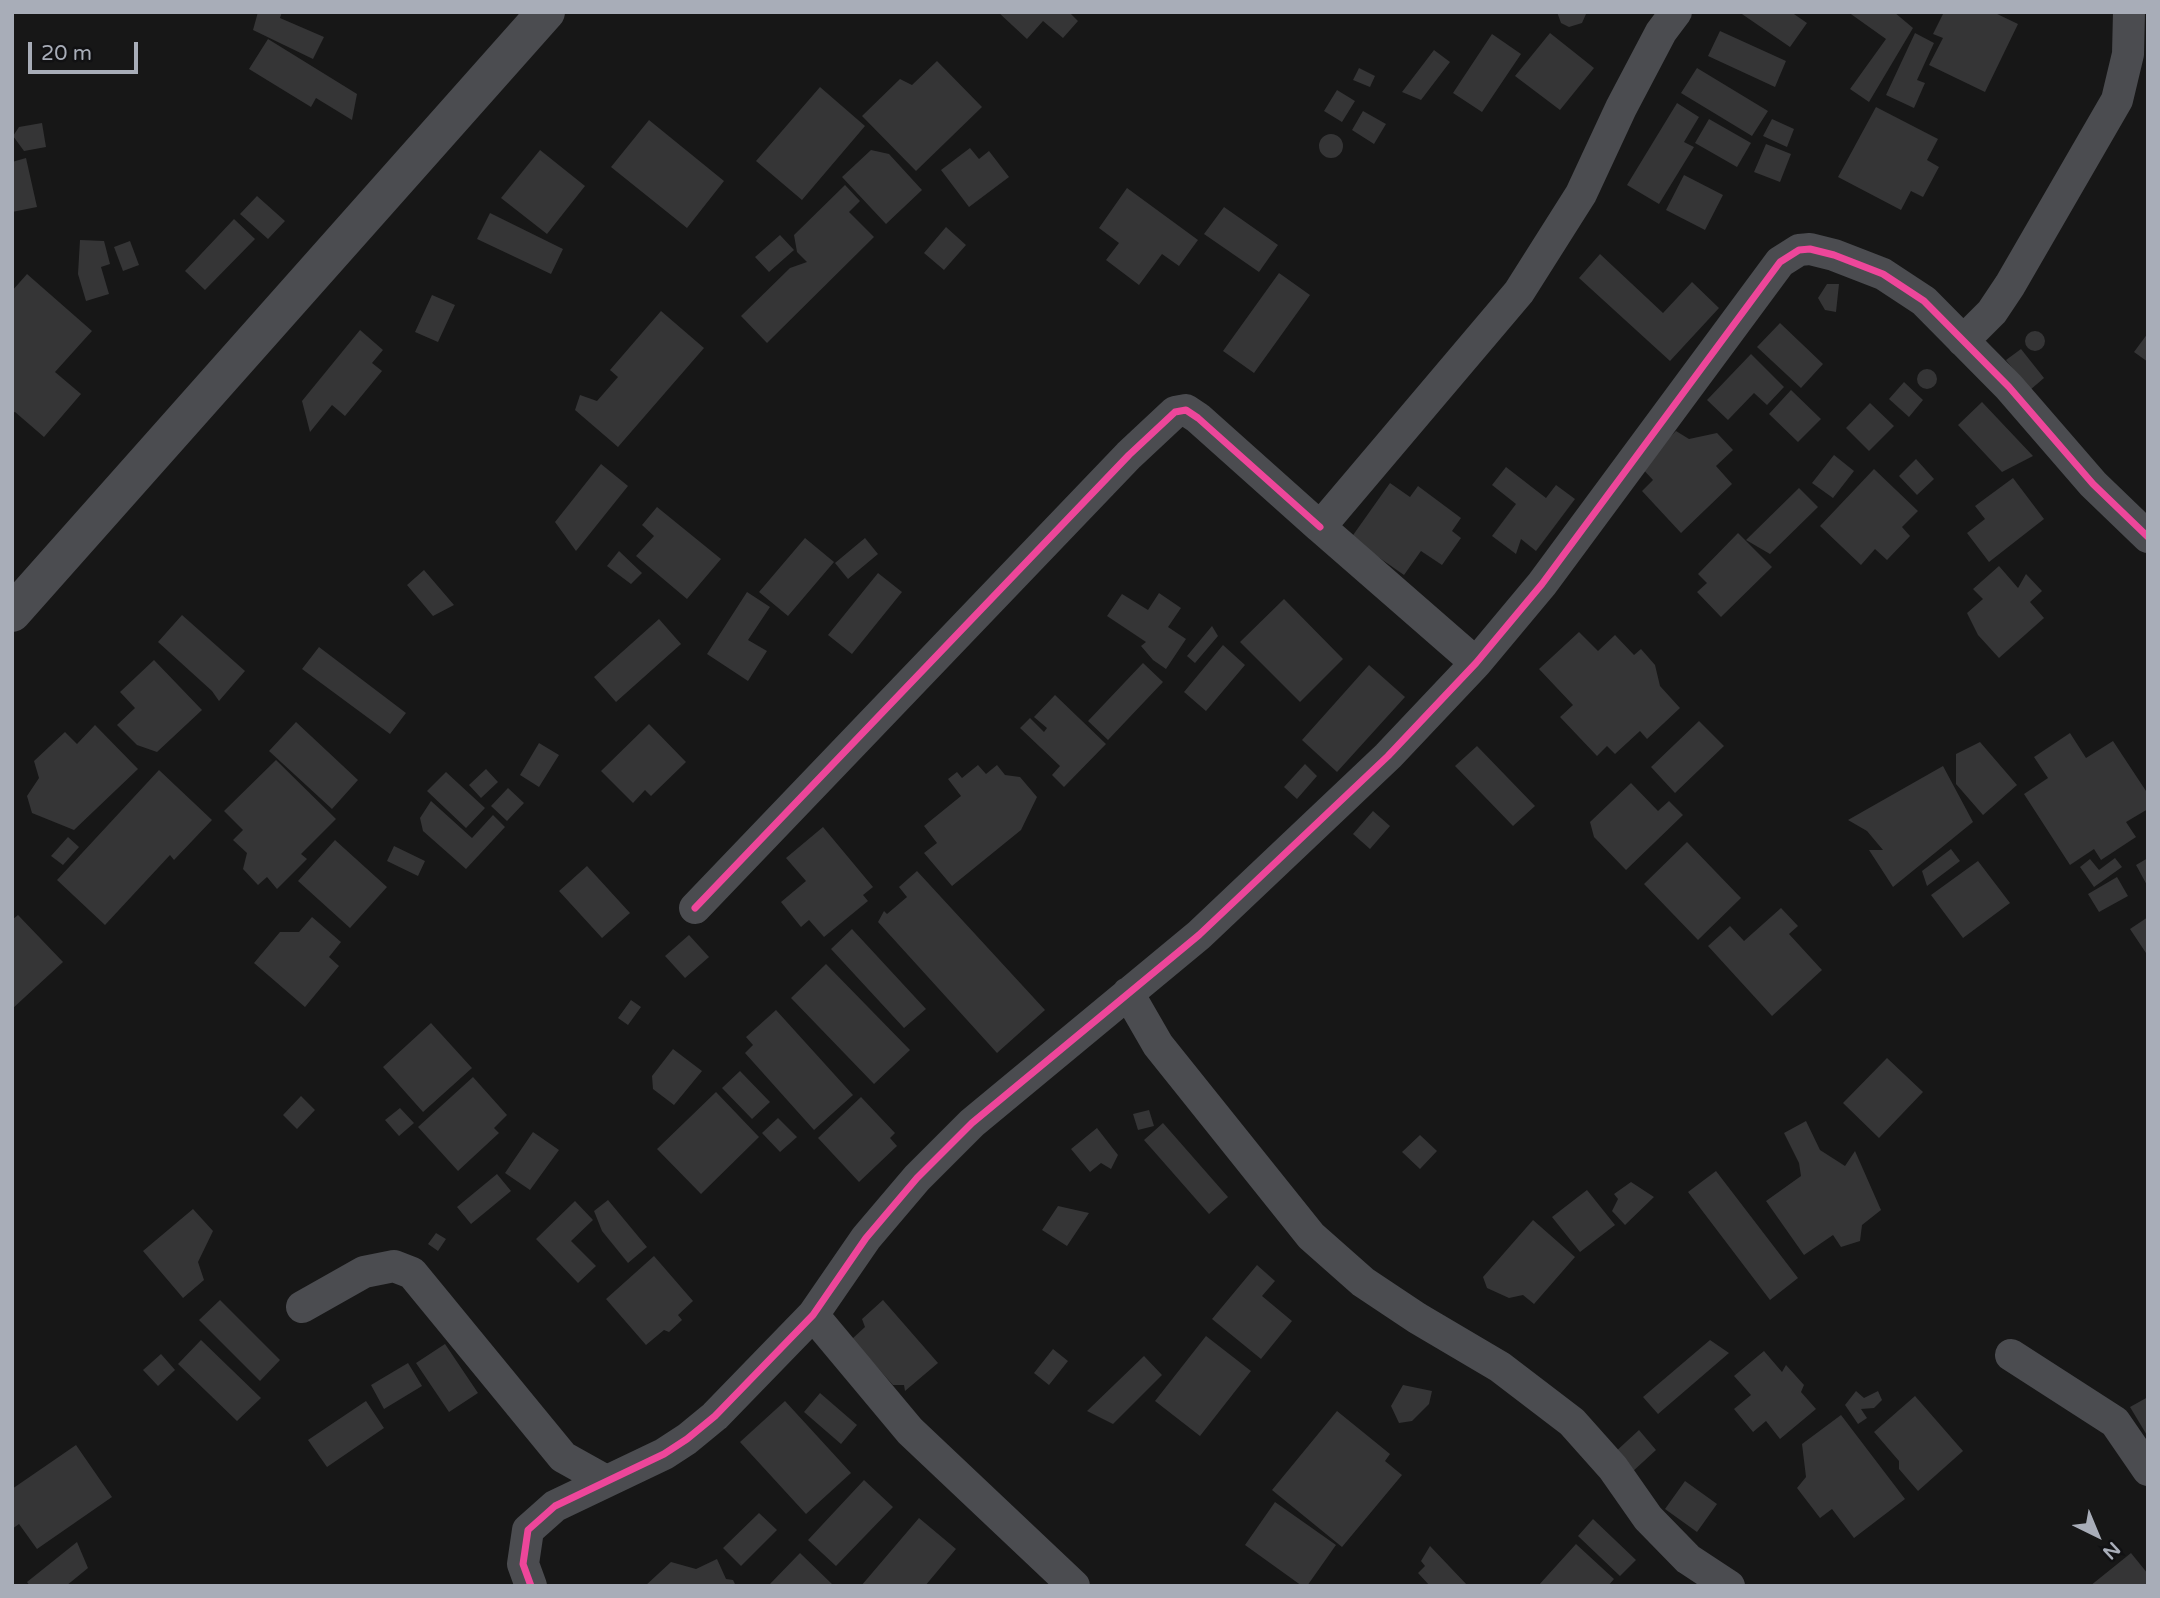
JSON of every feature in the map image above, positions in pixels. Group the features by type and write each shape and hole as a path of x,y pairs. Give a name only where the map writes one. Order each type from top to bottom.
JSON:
{"street":[{"path":"12,612 546,12"},
{"path":"1320,527 1519,292 1581,194 1621,108 1661,32 1676,12"},
{"path":"1963,341 1992,312 2010,285 2117,100 2128,54 2129,12"},
{"path":"531,1586 523,1564 528,1531 555,1506 664,1454 715,1416 813,1315 866,1238 916,1178 972,1124 1199,934 1388,756 1476,663 1542,584 1780,262 1791,254 1810,249 1848,260 1883,274 1924,301 2009,387 2093,484 2148,537"},
{"path":"695,908 1129,455 1175,412 1186,410 1198,418 1476,663"},
{"path":"1128,993 1158,1045 1311,1237 1363,1282 1417,1318 1500,1367 1572,1422 1613,1468 1648,1518 1688,1559 1729,1586"},
{"path":"302,1307 364,1272 394,1266 412,1273 563,1457 606,1480"},
{"path":"813,1315 910,1431 1074,1586"},
{"path":"2011,1355 2115,1422 2148,1470"},
{"path":"555,1506 563,1457"}],"building":[{"path":"258,12 282,12 280,18 324,37 313,59 253,30"},
{"path":"998,12 1069,12 1078,21 1063,38 1043,21 1027,39"},
{"path":"1557,12 1586,14 1582,23 1569,27 1561,23"},
{"path":"1739,12 1791,12 1807,23 1790,47"},
{"path":"1848,12 1894,12 1913,28 1869,102 1850,89 1886,39"},
{"path":"1944,12 1993,12 2018,24 1985,92 1929,65 1943,38 1933,34"},
{"path":"1720,31 1786,61 1775,87 1708,56"},
{"path":"1550,33 1594,68 1560,110 1515,76"},
{"path":"1915,33 1934,43 1917,80 1925,83 1914,108 1886,95"},
{"path":"1492,34 1521,54 1482,112 1453,93"},
{"path":"268,39 357,94 352,120 316,98 311,107 249,69"},
{"path":"1434,50 1450,62 1421,100 1402,92"},
{"path":"937,61 982,107 916,171 862,116 900,79 912,85"},
{"path":"1359,68 1375,76 1370,87 1353,80"},
{"path":"1697,68 1768,111 1752,136 1681,93"},
{"path":"820,87 865,126 802,200 756,161"},
{"path":"1337,90 1355,101 1342,122 1324,111"},
{"path":"1677,103 1699,117 1684,142 1694,147 1659,204 1627,185"},
{"path":"1876,107 1938,139 1927,160 1939,167 1923,197 1911,191 1901,210 1838,177"},
{"path":"1363,111 1386,124 1374,144 1352,130"},
{"path":"1709,119 1751,143 1737,167 1695,143"},
{"path":"1772,119 1794,129 1787,147 1763,136"},
{"path":"649,120 724,181 687,228 611,167"},
{"path":"42,123 46,147 24,151 13,136 19,127"},
{"path":"1331,134 1342,141 1343,146 1336,157 1331,158 1320,151 1319,146 1326,135"},
{"path":"1766,144 1791,154 1780,182 1754,172"},
{"path":"970,148 979,159 989,151 1009,177 969,207 941,170"},
{"path":"540,150 585,186 547,234 501,198"},
{"path":"871,150 889,154 922,190 886,224 842,177"},
{"path":"26,158 37,207 12,212 12,162"},
{"path":"1684,175 1723,195 1705,230 1666,210"},
{"path":"845,185 860,201 849,212 874,237 767,343 741,316 790,268 807,262 797,252 794,235"},
{"path":"1127,188 1198,240 1179,266 1162,254 1139,285 1106,260 1119,243 1099,228"},
{"path":"257,196 285,221 268,239 240,214"},
{"path":"1224,207 1278,245 1259,272 1204,234"},
{"path":"490,213 563,249 551,274 477,239"},
{"path":"234,219 255,239 205,290 185,271"},
{"path":"946,227 966,245 944,270 924,253"},
{"path":"780,235 794,250 769,272 755,257"},
{"path":"80,240 104,241 110,264 101,267 109,294 86,301 78,274"},
{"path":"130,241 139,265 123,271 114,247"},
{"path":"1600,254 1663,313 1692,282 1719,308 1670,361 1579,278"},
{"path":"1279,273 1310,295 1254,373 1223,351"},
{"path":"27,274 92,331 55,372 81,394 44,437 15,412 12,413 12,291"},
{"path":"1827,284 1839,284 1836,312 1825,310 1818,298"},
{"path":"432,295 455,305 438,342 415,332"},
{"path":"661,311 704,348 618,447 575,410 580,395 597,401 618,377 610,370"},
{"path":"1780,323 1823,364 1801,388 1757,347"},
{"path":"360,330 383,350 372,363 382,371 345,416 332,405 310,432 302,401"},
{"path":"2035,331 2042,334 2045,341 2042,348 2035,351 2028,348 2025,341 2028,334"},
{"path":"2148,333 2148,362 2134,352"},
{"path":"2021,349 2044,378 2030,390 2006,360"},
{"path":"1751,354 1784,387 1767,405 1754,393 1728,420 1707,400"},
{"path":"1927,369 1934,372 1937,379 1934,386 1927,389 1920,386 1917,379 1920,372"},
{"path":"1904,382 1923,400 1909,417 1889,399"},
{"path":"1791,390 1821,419 1798,442 1769,414"},
{"path":"1982,402 2033,456 2002,472 1958,425"},
{"path":"1870,403 1894,426 1869,451 1846,428"},
{"path":"1676,431 1689,439 1717,433 1733,450 1716,466 1732,484 1681,533 1642,491 1653,480 1640,466"},
{"path":"1834,455 1854,471 1833,498 1812,483"},
{"path":"1916,459 1934,479 1917,495 1899,476"},
{"path":"601,464 628,486 576,551 555,522"},
{"path":"1506,467 1546,498 1556,485 1575,499 1536,551 1521,539 1516,554 1492,536 1516,504 1492,485"},
{"path":"1874,469 1918,511 1902,527 1910,536 1887,560 1875,549 1861,565 1820,526"},
{"path":"2013,478 2044,519 1989,562 1967,533 1985,519 1975,506"},
{"path":"1390,483 1410,497 1418,486 1461,518 1452,531 1461,538 1442,565 1421,551 1404,575 1351,538"},
{"path":"1799,488 1818,507 1770,554 1746,540"},
{"path":"657,507 721,559 687,599 636,556 654,536 642,525"},
{"path":"1738,533 1772,567 1721,617 1697,592 1707,583 1698,574"},
{"path":"805,538 834,562 788,616 759,592"},
{"path":"865,538 878,554 848,579 835,563"},
{"path":"619,551 642,573 631,584 607,566"},
{"path":"1999,566 2018,588 2026,574 2042,591 2030,602 2044,618 1999,658 1978,635 1967,613 1983,599 1973,589"},
{"path":"424,570 454,605 433,616 407,585"},
{"path":"878,573 902,592 852,654 828,635"},
{"path":"747,592 770,607 748,640 767,651 748,681 707,654"},
{"path":"1159,593 1181,608 1168,627 1186,639 1166,669 1153,660 1141,646 1146,642 1107,616 1122,594 1148,610"},
{"path":"1284,599 1343,659 1300,702 1240,642"},
{"path":"182,615 245,671 219,701 212,691 158,642"},
{"path":"659,619 681,644 616,702 594,677"},
{"path":"1212,626 1218,636 1195,663 1187,656"},
{"path":"1579,632 1598,651 1615,635 1634,655 1641,649 1655,665 1660,686 1680,708 1647,739 1640,731 1615,754 1607,746 1597,756 1560,717 1573,705 1539,669"},
{"path":"1223,645 1245,665 1206,711 1184,692"},
{"path":"319,647 406,713 390,734 302,669"},
{"path":"154,660 202,710 157,752 137,745 117,725 135,708 120,692"},
{"path":"1143,663 1163,682 1108,740 1088,721"},
{"path":"1369,665 1405,697 1337,772 1302,740"},
{"path":"1055,695 1106,744 1064,787 1052,775 1060,766 1020,728 1030,718 1044,732 1047,728 1034,717"},
{"path":"1699,721 1724,746 1675,793 1651,767"},
{"path":"296,722 358,780 332,809 269,751"},
{"path":"649,724 686,762 651,796 645,790 633,803 601,771"},
{"path":"95,725 138,769 74,830 32,813 27,796 39,778 34,761 65,732 77,744"},
{"path":"2070,733 2086,758 2113,741 2148,794 2148,809 2126,822 2136,837 2101,860 2094,849 2070,865 2024,794 2048,778 2034,757"},
{"path":"1980,742 2017,785 1983,815 1956,784 1956,754"},
{"path":"539,743 559,755 539,787 520,775"},
{"path":"1477,746 1535,806 1513,826 1455,766"},
{"path":"276,760 336,819 301,854 307,859 277,889 267,877 258,885 243,869 247,853 233,840 243,830 224,811"},
{"path":"1305,764 1317,776 1297,799 1284,787"},
{"path":"978,765 986,774 997,765 1005,775 1020,777 1037,797 1021,830 952,886 924,853 937,843 924,826 961,796 948,779 957,772 962,778"},
{"path":"1943,766 1973,822 1893,887 1869,850 1883,850 1867,831 1848,820"},
{"path":"486,769 498,782 481,798 469,785"},
{"path":"159,770 212,820 174,860 170,855 105,925 57,880"},
{"path":"446,772 485,808 466,828 427,791"},
{"path":"1631,783 1658,811 1669,801 1683,815 1626,870 1594,837 1590,822"},
{"path":"508,788 524,803 507,821 491,806"},
{"path":"431,801 472,838 493,815 505,827 466,869 423,831 420,818"},
{"path":"1373,811 1390,826 1370,849 1353,834"},
{"path":"823,827 873,887 863,895 868,901 824,937 809,920 801,927 781,902 806,881 786,858"},
{"path":"68,837 79,847 63,865 51,856"},
{"path":"335,840 387,887 350,928 298,881"},
{"path":"1687,842 1741,898 1698,940 1644,884"},
{"path":"394,846 425,861 418,876 387,861"},
{"path":"1951,849 1960,861 1927,886 1922,871"},
{"path":"2115,858 2122,867 2094,887 2080,867 2090,859 2099,870"},
{"path":"2148,858 2148,887 2136,865"},
{"path":"1978,861 2010,903 1963,938 1931,895"},
{"path":"587,866 630,913 602,938 559,891"},
{"path":"917,871 1045,1010 997,1053 878,922 884,911 887,914 907,897 899,887"},
{"path":"2117,877 2128,896 2099,912 2088,894"},
{"path":"1781,908 1798,926 1789,934 1822,970 1772,1016 1708,946 1730,926 1744,941"},
{"path":"18,915 63,962 12,1009 12,920"},
{"path":"312,917 341,942 329,957 339,966 305,1007 254,963 280,932 299,932"},
{"path":"2148,917 2148,956 2130,929"},
{"path":"852,929 926,1009 904,1028 831,949"},
{"path":"689,935 709,957 685,978 665,956"},
{"path":"826,964 910,1050 874,1084 791,998"},
{"path":"631,1000 641,1007 628,1025 618,1018"},
{"path":"776,1010 853,1095 814,1130 745,1053 753,1045 746,1037"},
{"path":"431,1023 472,1068 423,1112 383,1067"},
{"path":"673,1049 702,1071 674,1105 653,1089 652,1076"},
{"path":"1887,1058 1923,1092 1879,1138 1843,1103"},
{"path":"740,1071 770,1102 752,1119 722,1088"},
{"path":"473,1077 507,1115 494,1128 499,1133 458,1171 418,1127"},
{"path":"716,1092 759,1137 701,1194 657,1149"},
{"path":"301,1096 315,1110 297,1129 283,1115"},
{"path":"861,1097 895,1133 890,1138 897,1146 859,1182 818,1138"},
{"path":"400,1108 414,1123 399,1136 385,1120"},
{"path":"1149,1110 1154,1126 1138,1130 1133,1114"},
{"path":"778,1118 797,1137 780,1152 762,1133"},
{"path":"1806,1121 1820,1150 1845,1166 1855,1151 1881,1210 1862,1225 1860,1241 1841,1247 1833,1235 1804,1255 1766,1201 1801,1176 1799,1163 1784,1133"},
{"path":"1163,1123 1228,1197 1209,1214 1144,1140"},
{"path":"1097,1128 1118,1155 1111,1169 1101,1163 1090,1172 1071,1149"},
{"path":"533,1132 559,1150 530,1190 505,1173"},
{"path":"1420,1135 1437,1151 1420,1169 1402,1152"},
{"path":"1716,1171 1798,1278 1770,1300 1688,1192"},
{"path":"497,1174 511,1191 471,1224 457,1207"},
{"path":"1631,1182 1654,1197 1625,1225 1612,1211 1618,1199 1614,1194"},
{"path":"1587,1190 1615,1225 1580,1252 1552,1217"},
{"path":"608,1200 647,1247 628,1263 602,1231 594,1211"},
{"path":"575,1201 593,1220 571,1241 596,1266 578,1283 536,1239"},
{"path":"1058,1206 1089,1213 1067,1246 1042,1230"},
{"path":"193,1209 213,1231 198,1262 204,1280 183,1298 143,1251"},
{"path":"1533,1220 1575,1257 1534,1304 1523,1295 1509,1298 1487,1288 1483,1277"},
{"path":"436,1233 446,1239 438,1251 428,1244"},
{"path":"654,1256 693,1301 678,1315 682,1320 669,1332 664,1330 646,1345 606,1299"},
{"path":"1257,1265 1275,1281 1262,1296 1292,1321 1261,1359 1212,1319"},
{"path":"220,1300 280,1360 260,1381 199,1320"},
{"path":"883,1300 938,1363 905,1391 904,1385 893,1385 852,1339 865,1327 862,1319"},
{"path":"1206,1336 1251,1371 1200,1436 1155,1401"},
{"path":"201,1340 261,1398 237,1421 178,1364"},
{"path":"1710,1340 1729,1353 1658,1414 1643,1397"},
{"path":"445,1344 478,1393 449,1412 416,1363"},
{"path":"1053,1349 1068,1361 1049,1385 1034,1373"},
{"path":"1764,1351 1782,1372 1786,1365 1804,1385 1801,1392 1816,1409 1780,1439 1766,1421 1753,1432 1734,1409 1751,1395 1734,1376"},
{"path":"161,1354 175,1370 158,1386 143,1370"},
{"path":"1144,1356 1162,1375 1113,1424 1087,1411"},
{"path":"408,1363 422,1386 384,1409 371,1385"},
{"path":"1403,1385 1432,1391 1429,1404 1412,1421 1399,1423 1391,1406"},
{"path":"1856,1391 1864,1398 1878,1391 1882,1400 1874,1408 1861,1409 1867,1418 1858,1424 1845,1405"},
{"path":"820,1393 857,1425 841,1444 804,1412"},
{"path":"1915,1396 1963,1451 1918,1491 1899,1469 1899,1461 1874,1432"},
{"path":"2148,1397 2148,1437 2130,1407"},
{"path":"366,1401 384,1428 327,1467 308,1440"},
{"path":"785,1401 851,1473 806,1514 740,1442"},
{"path":"1337,1411 1390,1454 1385,1461 1402,1475 1342,1547 1272,1490"},
{"path":"1841,1415 1905,1499 1854,1538 1832,1509 1820,1518 1797,1488 1806,1477 1802,1444"},
{"path":"1639,1430 1656,1450 1631,1473 1613,1454"},
{"path":"76,1445 112,1497 37,1549 19,1524 12,1529 12,1489"},
{"path":"864,1480 893,1507 836,1566 808,1540"},
{"path":"1685,1481 1717,1504 1697,1532 1665,1509"},
{"path":"1275,1502 1336,1545 1307,1586 1302,1586 1245,1545"},
{"path":"759,1513 777,1530 741,1566 723,1548"},
{"path":"919,1518 956,1549 925,1586 861,1586"},
{"path":"1593,1519 1636,1560 1620,1576 1578,1536"},
{"path":"77,1542 88,1568 66,1586 30,1586 27,1582"},
{"path":"1576,1544 1614,1579 1608,1586 1538,1586"},
{"path":"1430,1546 1468,1586 1430,1586 1418,1573 1425,1566 1421,1561"},
{"path":"800,1553 834,1586 768,1586"},
{"path":"2131,1553 2148,1574 2146,1586 2090,1586"},
{"path":"717,1559 726,1579 733,1580 736,1586 645,1586 671,1562 696,1569"}],"cycle path":[{"path":"531,1586 523,1564 528,1530 555,1506 664,1454 715,1416 813,1315 866,1238 917,1178 972,1123 1199,935 1388,756 1476,663 1542,584 1780,262 1799,250 1810,249 1834,255 1883,274 1924,301 2009,387 2093,484 2148,537"},
{"path":"695,908 1129,455 1175,412 1186,410 1198,418 1320,527"}]}
